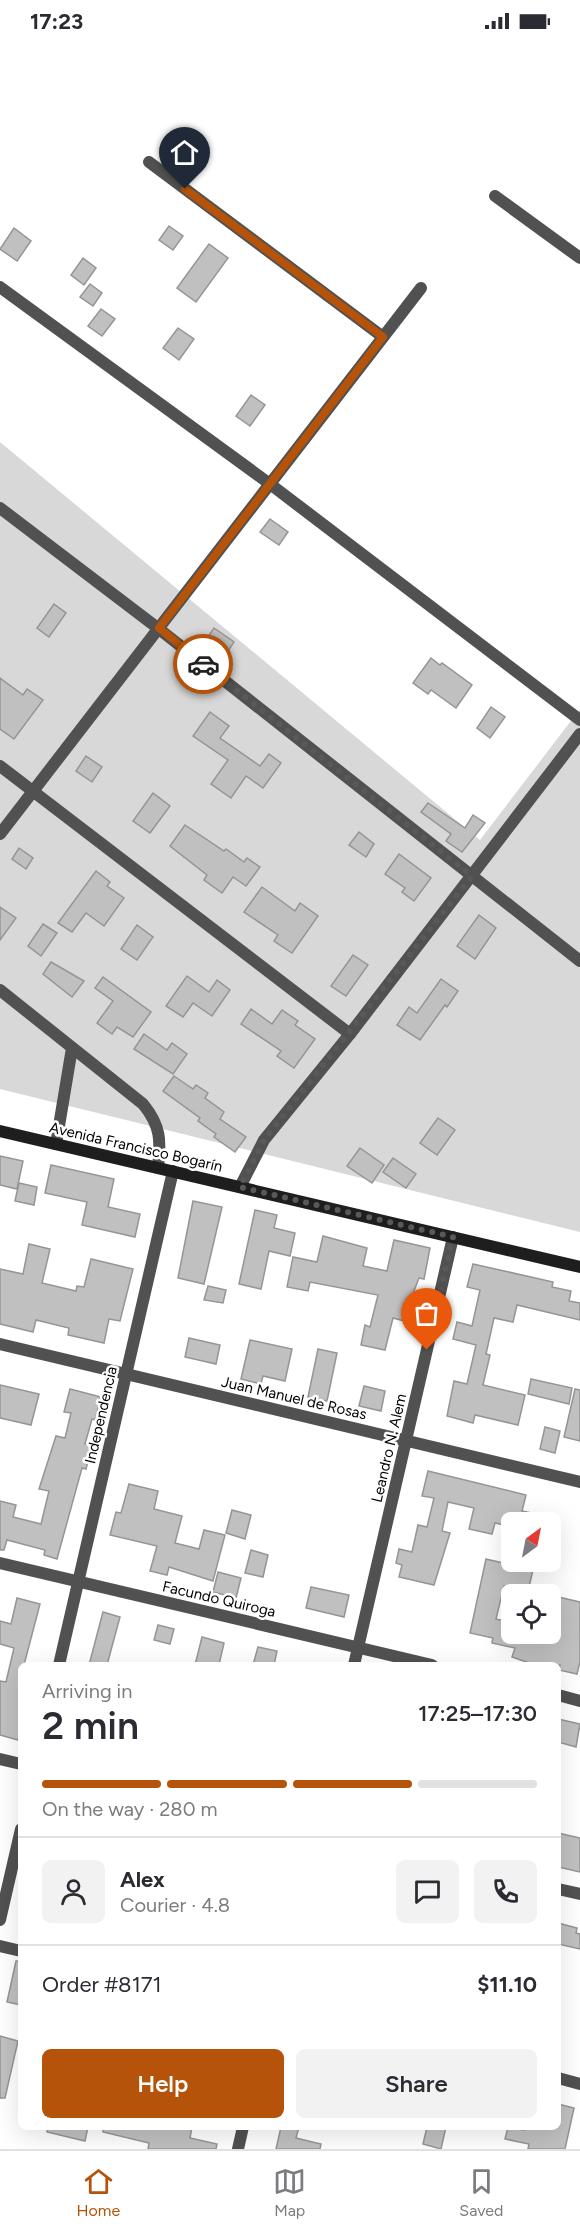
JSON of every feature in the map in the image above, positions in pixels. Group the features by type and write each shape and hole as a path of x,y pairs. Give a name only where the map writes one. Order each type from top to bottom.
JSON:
{"street":[{"path":"149,162 383,337"},
{"path":"495,196 580,258"},
{"path":"0,287 270,484 580,720"},
{"path":"0,834 421,288"},
{"path":"0,508 159,628 580,961"},
{"path":"240,1187 264,1140 350,1034 580,734"},
{"path":"0,766 350,1034"},
{"path":"0,990 143,1104 152,1115 161,1138 158,1168"},
{"path":"56,1144 72,1048"},
{"name":"Avenida Francisco Bogarín","path":"0,1131 580,1267"},
{"name":"Independencia","path":"60,1662 173,1171"},
{"name":"Leandro N. Alem","path":"355,1662 453,1237"},
{"name":"Juan Manuel de Rosas","path":"0,1344 580,1482"},
{"name":"Facundo Quiroga","path":"0,1563 420,1662"},
{"path":"561,1696 580,1701"},
{"path":"0,1759 18,1763"},
{"path":"0,1920 18,1842"},
{"path":"561,1890 580,1894"},
{"path":"0,1946 18,1950"},
{"path":"561,2079 580,2084"},
{"path":"238,2149 242,2130"}],"shaded area":[{"path":"0,442 480,840 580,709 580,1232 0,1089"}],"building":[{"path":"169,226 183,236 173,250 159,240"},
{"path":"14,228 31,241 17,261 0,249"},
{"path":"209,244 228,258 196,302 177,288"},
{"path":"83,258 96,268 84,285 71,275"},
{"path":"90,284 102,293 93,306 80,297"},
{"path":"101,309 115,319 102,336 88,326"},
{"path":"178,328 194,339 179,360 163,348"},
{"path":"251,395 265,405 250,426 236,416"},
{"path":"270,519 288,532 279,545 260,532"},
{"path":"54,604 66,613 49,637 37,628"},
{"path":"214,628 234,642 221,661 201,647"},
{"path":"431,658 440,665 442,663 472,685 456,708 431,690 428,694 413,683"},
{"path":"0,678 23,695 27,689 43,700 14,739 0,729"},
{"path":"491,707 505,717 490,738 477,728"},
{"path":"210,712 229,726 220,738 260,766 269,754 281,763 263,788 246,776 231,798 211,784 228,760 193,736"},
{"path":"86,756 102,767 92,782 76,771"},
{"path":"153,793 170,806 150,833 133,821"},
{"path":"428,803 465,828 473,815 485,823 462,852 446,841 451,834 421,812"},
{"path":"185,825 224,851 226,849 244,862 247,858 260,867 246,886 233,877 222,893 204,880 207,875 170,846"},
{"path":"359,832 374,844 366,857 349,845"},
{"path":"19,848 33,858 26,869 12,859"},
{"path":"399,854 431,878 414,901 402,892 405,888 385,874"},
{"path":"96,871 110,882 107,886 124,898 104,926 86,913 72,932 58,923"},
{"path":"262,887 295,911 300,903 318,916 292,953 274,941 278,935 244,912"},
{"path":"0,907 16,918 0,940"},
{"path":"479,915 496,928 475,959 457,946"},
{"path":"43,924 57,933 41,956 28,946"},
{"path":"137,925 153,937 137,960 121,949"},
{"path":"353,955 368,965 346,996 331,986"},
{"path":"51,962 84,981 72,997 43,974"},
{"path":"187,976 209,992 217,980 230,990 212,1016 193,1003 183,1017 166,1006"},
{"path":"103,977 151,1012 133,1037 117,1027 112,1034 97,1023 113,1001 95,988"},
{"path":"441,979 458,991 420,1040 397,1025 409,1007 417,1013"},
{"path":"251,1009 272,1024 282,1010 298,1021 295,1025 315,1039 294,1068 277,1056 281,1051 241,1024"},
{"path":"144,1034 167,1050 172,1043 187,1054 173,1074 134,1049"},
{"path":"174,1076 193,1089 196,1085 208,1093 205,1098 224,1112 220,1119 246,1137 235,1152 214,1137 216,1134 198,1121 200,1118 163,1091"},
{"path":"438,1118 455,1130 437,1155 420,1143"},
{"path":"360,1148 384,1165 372,1183 347,1166"},
{"path":"0,1156 23,1161 17,1189 0,1185"},
{"path":"393,1158 416,1174 406,1188 383,1172"},
{"path":"51,1165 114,1179 108,1207 140,1214 135,1237 82,1225 87,1202 45,1193"},
{"path":"19,1183 37,1187 34,1205 15,1201"},
{"path":"193,1201 222,1207 204,1284 178,1278"},
{"path":"255,1210 277,1215 274,1228 295,1233 290,1256 269,1251 261,1289 239,1284"},
{"path":"323,1236 367,1248 363,1266 387,1271 394,1240 430,1248 424,1279 419,1278 414,1291 408,1322 393,1318 385,1350 361,1345 365,1325 370,1327 378,1295 310,1282 308,1291 287,1287 293,1257 317,1262"},
{"path":"29,1244 50,1249 42,1283 76,1291 77,1286 84,1287 91,1259 133,1269 120,1321 109,1319 104,1343 68,1335 69,1328 36,1320 33,1332 0,1324 0,1269 23,1274"},
{"path":"473,1264 553,1282 552,1287 571,1291 569,1301 580,1303 580,1320 517,1305 513,1322 494,1318 486,1354 490,1355 483,1385 525,1395 518,1425 475,1415 473,1423 447,1416 454,1381 467,1384 476,1345 453,1339 457,1322 472,1326 480,1290 467,1287"},
{"path":"208,1286 226,1290 223,1303 204,1300"},
{"path":"189,1338 220,1345 216,1364 185,1357"},
{"path":"250,1340 292,1349 285,1381 263,1376 261,1384 241,1379"},
{"path":"318,1349 337,1353 327,1401 308,1397"},
{"path":"531,1379 572,1388 569,1404 528,1394"},
{"path":"0,1385 39,1394 31,1425 0,1418"},
{"path":"364,1386 385,1391 381,1411 359,1406"},
{"path":"70,1389 101,1397 85,1444 92,1445 86,1469 82,1468 57,1559 44,1555 45,1550 7,1540 4,1550 0,1550 0,1501 16,1505 13,1517 41,1524 49,1491 39,1489 56,1436 65,1438 71,1413 64,1412"},
{"path":"575,1389 580,1390 580,1441 564,1437"},
{"path":"545,1427 560,1431 555,1453 540,1449"},
{"path":"428,1471 526,1495 522,1511 527,1512 501,1512 501,1524 495,1523 492,1534 469,1529 474,1508 448,1502 442,1531 450,1533 434,1585 399,1577 402,1565 396,1563 399,1549 412,1552 418,1525 427,1527 434,1498 422,1496"},
{"path":"129,1484 158,1491 154,1509 182,1516 175,1543 199,1549 204,1530 225,1535 213,1581 169,1567 167,1575 150,1571 157,1546 110,1535 116,1512 121,1513"},
{"path":"232,1510 251,1515 245,1539 226,1533"},
{"path":"251,1550 268,1555 263,1577 245,1573"},
{"path":"486,1559 501,1563 501,1572 533,1572 530,1584 501,1584 501,1598 496,1619 501,1620 501,1644 561,1644 561,1598 580,1602 580,1662 577,1674 561,1670 561,1662 526,1662 512,1657 515,1648 492,1643 493,1638 470,1633"},
{"path":"218,1572 241,1578 236,1598 213,1592"},
{"path":"311,1587 349,1595 344,1617 306,1608"},
{"path":"17,1598 40,1604 25,1662 18,1662 18,1740 0,1735 0,1681 6,1682 14,1648 0,1644 0,1621 11,1624"},
{"path":"103,1612 120,1617 108,1662 90,1662"},
{"path":"158,1625 174,1629 170,1644 154,1640"},
{"path":"202,1637 224,1643 220,1662 196,1662"},
{"path":"258,1647 277,1651 275,1662 254,1662"},
{"path":"561,1720 580,1724 576,1747 561,1743"},
{"path":"561,1834 580,1838 580,1872 561,1868"},
{"path":"561,1924 577,1928 576,1933 580,1934 580,1949 561,1945"},
{"path":"16,1961 18,1961 18,2004 7,2002"},
{"path":"0,2036 18,2041 5,2098 0,2098"},
{"path":"561,2105 574,2108 565,2149 528,2149 529,2144 505,2139 507,2130 561,2130"},
{"path":"47,2130 87,2130 85,2141 47,2132"},
{"path":"103,2130 191,2130 190,2138 217,2144 216,2149 148,2149 149,2143 103,2132"},
{"path":"280,2130 298,2130 296,2138 321,2144 320,2149 276,2149"},
{"path":"426,2130 445,2130 441,2149 423,2144"}],"way so far":[{"path":"203,664 472,876 350,1034 264,1140 240,1187 453,1237 427,1350"}],"route":[{"path":"185,189 383,337 159,628 203,664"}]}
